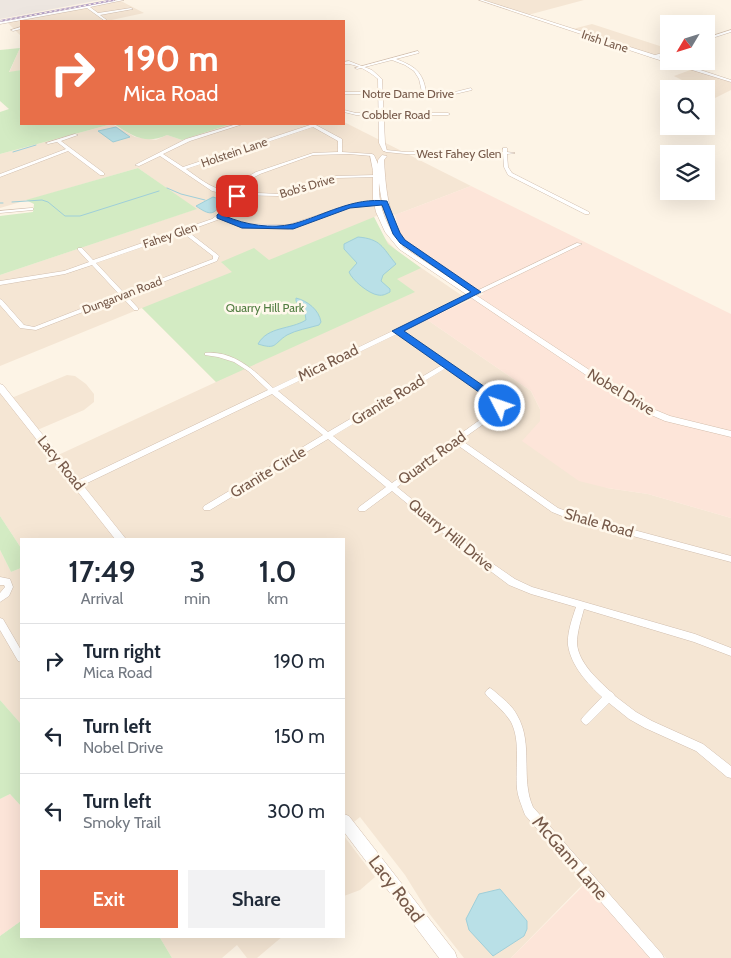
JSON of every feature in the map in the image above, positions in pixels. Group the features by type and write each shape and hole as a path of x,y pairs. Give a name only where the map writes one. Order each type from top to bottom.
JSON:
{"street":[{"path":"0,23 124,0"},
{"name":"Irish Lane","path":"480,0 731,81"},
{"path":"88,7 105,20"},
{"path":"99,14 131,9"},
{"path":"13,30 20,28"},
{"path":"715,36 731,31"},
{"path":"359,68 418,52"},
{"path":"654,57 660,55"},
{"path":"394,59 419,73 423,81 424,93"},
{"name":"Nobel Drive","path":"359,68 378,79 379,127 385,153 381,160 381,203"},
{"name":"Notre Dame Drive","path":"345,92 455,93 471,89"},
{"name":"Cobbler Road","path":"345,111 356,114 448,114"},
{"path":"137,165 188,140 237,125"},
{"name":"Holstein Lane","path":"183,169 309,125"},
{"path":"314,125 340,140 340,153"},
{"name":"Nobel Drive","path":"379,127 374,151 376,176 389,235 404,247 523,326 649,404 669,412 731,427"},
{"path":"48,143 76,135"},
{"path":"57,140 102,174"},
{"path":"0,176 69,149"},
{"path":"381,203 349,206 288,227 242,226 220,217 230,208 244,182 258,173 320,153 374,151 385,153"},
{"path":"505,151 506,167 510,174 588,213"},
{"name":"West Fahey Glen","path":"385,153 505,151 513,153"},
{"name":"Bob's Drive","path":"160,154 214,190 225,193 283,194 336,177 376,176"},
{"path":"0,212 32,209"},
{"name":"Fahey Glen","path":"0,284 53,275 220,217"},
{"name":"Dungarvan Road","path":"0,301 22,327 34,329 212,262 216,258 212,252 183,230"},
{"name":"Mica Road","path":"78,484 579,244"},
{"path":"80,249 136,309"},
{"name":"Nobel Drive","path":"523,326 638,406 668,419 731,434"},
{"path":"397,331 446,365"},
{"name":"Quarry Hill Drive","path":"207,354 230,357 242,363 272,390 487,564 512,582 531,590 695,638 731,652"},
{"name":"Quartz Road","path":"362,510 497,411 500,406 497,400 446,365"},
{"name":"Granite Road","path":"329,436 446,365"},
{"name":"Lacy Road","path":"0,387 120,538"},
{"name":"Granite Circle","path":"207,508 329,436"},
{"name":"Shale Road","path":"457,441 555,510 572,517 731,559"},
{"path":"0,580 6,582 9,587 0,598"},
{"path":"581,605 574,628 573,648 578,661 586,673 610,696 643,722 695,745 731,773"},
{"path":"0,622 20,656"},
{"name":"McGann Lane","path":"490,693 510,713 517,724 521,738 523,801 529,811 658,958"},
{"path":"586,720 610,696"},
{"name":"Lacy Road","path":"345,822 448,958"}],"shaded area":[{"path":"0,0 100,0 0,19"},
{"path":"484,0 584,0 528,15"},
{"path":"121,1 144,13 112,20 20,20 20,35 7,22"},
{"path":"592,24 660,46 660,55 654,57 569,30"},
{"path":"20,48 20,70 9,73"},
{"path":"690,70 696,70 731,81 731,90 715,98 715,80 682,80 674,76"},
{"path":"345,123 471,186 395,215 381,214 374,217 383,237 398,252 464,297 431,312 426,319 531,391 540,409 540,421 607,488 648,494 731,518 731,958 666,958 592,875 511,958 464,958 428,912 405,875 360,817 345,829 345,538 20,538 20,546 0,516 0,388 9,399 67,375 75,376 86,384 94,394 94,402 84,410 35,431 56,456 216,382 142,308 0,366 0,275 196,209 138,168 0,208 0,154 108,125 114,125 135,137 156,140 167,135 182,140 228,125 345,125"},
{"path":"471,186 731,314 731,518 648,494 607,488 579,481 522,441 540,421 540,409 531,391 426,319 484,294 406,241 400,233 395,215"},
{"path":"0,550 11,572 20,568 20,723 0,700"},
{"path":"10,794 20,805 20,922 0,936 0,799"},
{"path":"345,837 375,877 360,890 345,896"},
{"path":"585,884 650,958 511,958"},
{"path":"160,938 281,938 257,958 247,958 237,945 222,958 172,958"}],"green space":[{"path":"20,48 9,72 20,70 20,125 108,125 0,154 0,112 9,109 0,101 0,50"},
{"path":"116,125 228,125 182,140 167,135 152,139 139,138"},
{"path":"138,168 197,209 0,275 0,216 33,212 34,204 26,200"},
{"name":"Quarry Hill Park","path":"374,217 388,244 421,268 397,279 415,292 216,382 142,308 232,272 221,262 254,248 269,260"},
{"path":"0,516 20,546 20,568 11,572 0,550"},
{"path":"0,700 20,723 20,805 10,794 0,799"},
{"path":"20,922 20,938 160,938 172,958 0,958 0,936"}],"water":[{"path":"116,127 130,137 113,142 98,131"},
{"path":"213,197 222,200 214,212 208,213 196,206"},
{"path":"358,237 376,242 396,264 383,275 381,281 390,289 390,292 384,295 374,294 361,286 349,272 357,263 344,249 344,244"},
{"path":"296,298 305,301 315,310 320,318 321,322 319,325 291,333 272,346 258,344 262,338 273,331 306,320 305,313 296,301"},
{"path":"500,889 527,921 527,929 524,936 493,956 469,930 466,919 479,894"}],"waterway":[{"path":"13,152 36,145"},
{"path":"167,188 181,194 205,200"},
{"path":"12,202 42,200 48,202 65,216 80,216 159,191"}],"railway":[{"path":"0,21 114,0"}],"route":[{"path":"237,196 230,208 220,217 249,227 288,227 349,206 384,203 397,234 410,248 477,292 397,331 497,400 500,406"}]}
